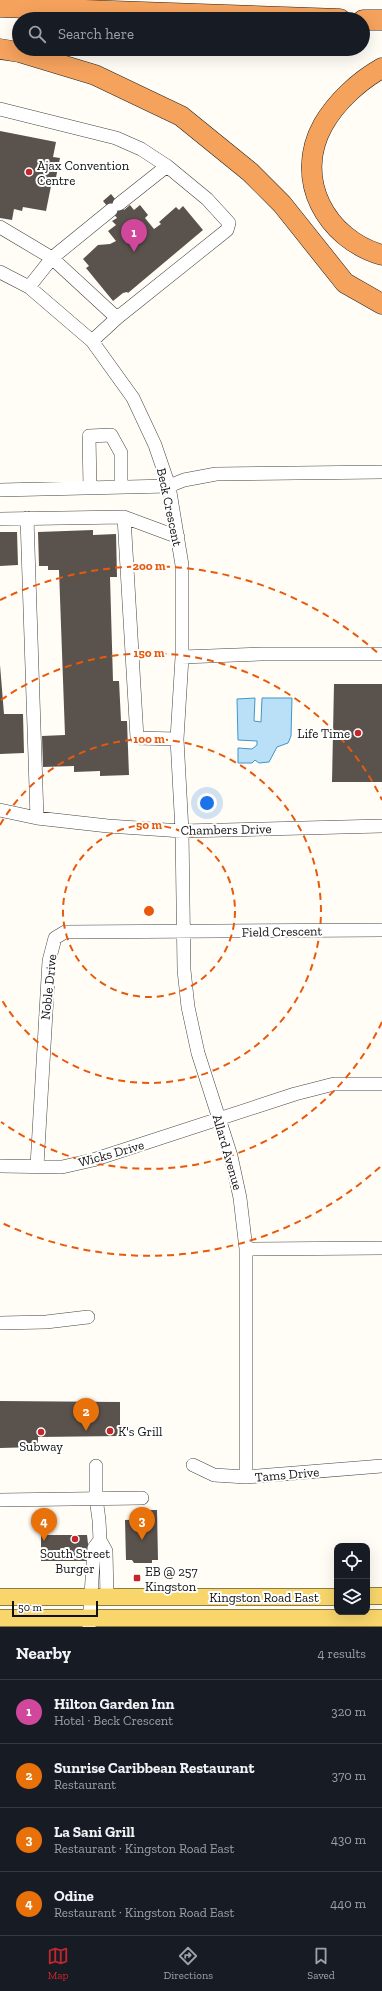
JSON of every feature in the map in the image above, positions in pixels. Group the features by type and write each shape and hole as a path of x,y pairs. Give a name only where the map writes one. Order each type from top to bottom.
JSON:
{"highway":[{"path":"0,7 142,12"},
{"path":"370,20 382,20"},
{"path":"0,48 12,50"},
{"path":"33,56 95,75 181,116 250,172 282,204 345,282 382,304"},
{"path":"382,68 360,83 330,114 317,138 312,165 316,193 327,218 336,229 352,242 371,252 382,255"}],"main road":[{"name":"Kingston Road East","path":"0,1597 334,1596"},
{"path":"370,1596 382,1596"},
{"name":"Kingston Road East","path":"0,1618 98,1622 227,1618 382,1618"}],"street":[{"path":"0,110 116,138 141,149 167,166 207,200 229,223 227,230 117,318 92,341"},
{"path":"29,287 52,258 167,166"},
{"path":"0,227 52,258 117,318"},
{"name":"Beck Crescent","path":"0,272 29,287 92,341 133,398 155,445 168,486 182,565 182,657 177,739 182,831"},
{"path":"90,487 89,436 111,435 121,453 121,486"},
{"path":"0,490 168,486 184,480 216,474 382,472"},
{"path":"0,519 124,517 178,537"},
{"path":"124,517 137,738 177,739"},
{"path":"27,518 37,818"},
{"path":"182,657 261,654 382,654"},
{"name":"Chambers Drive","path":"0,810 37,818 108,826 182,831 382,826"},
{"name":"Allard Avenue","path":"182,831 182,932 188,1007 198,1053 231,1156 240,1198 246,1249 246,1477"},
{"name":"Field Crescent","path":"182,932 382,930"},
{"name":"Noble Drive","path":"37,1166 49,961 55,938 65,932 182,932"},
{"path":"219,1119 295,1094 334,1084 382,1084"},
{"name":"Wicks Drive","path":"0,1166 62,1166 93,1160 219,1119"},
{"path":"246,1249 382,1248"},
{"path":"0,1323 46,1322 88,1317"},
{"name":"Tams Drive","path":"193,1465 214,1475 246,1477 382,1466"},
{"path":"96,1466 96,1498 100,1540 106,1551 98,1597 98,1622"},
{"path":"0,1500 142,1498"},
{"path":"227,1618 242,1627"}],"water":[{"path":"255,698 254,721 261,722 262,698 292,698 291,736 288,743 277,747 269,762 259,763 255,760 252,763 238,763 238,748 252,749 257,745 257,741 238,740 237,699"}],"building":[{"name":"Ajax Convention Centre","path":"0,131 56,142 53,157 60,158 54,187 51,186 46,211 23,207 22,211 14,209 12,220 0,218"},
{"path":"111,194 124,210 130,205 134,210 140,205 148,215 145,218 154,229 161,224 159,222 176,207 179,210 183,206 203,230 128,293 123,293 113,301 86,268 89,266 83,259 98,245 110,244 116,241 108,231 116,225 112,221 117,218 103,201"},
{"path":"93,530 93,535 116,534 117,577 110,577 113,681 119,681 121,721 127,721 129,775 100,776 100,771 74,772 74,766 43,767 42,736 65,735 59,570 48,570 48,566 39,566 38,532"},
{"path":"0,532 17,532 18,565 0,566"},
{"path":"0,665 4,714 23,714 24,753 0,754"},
{"name":"Life Time","path":"334,684 382,684 382,782 332,782"},
{"path":"0,1401 120,1402 120,1436 38,1437 38,1447 0,1448"},
{"path":"149,1510 157,1510 158,1560 152,1560 152,1563 134,1563 132,1560 126,1560 125,1520 149,1519"},
{"path":"41,1535 87,1535 90,1561 41,1561"}],"place":[{"name":"Ajax Convention Centre","path":"29,172"},
{"name":"Hilton Garden Inn","path":"134,252"},
{"name":"Life Time","path":"358,733"},
{"name":"Sunrise Caribbean Restaurant","path":"86,1431"},
{"name":"K's Grill","path":"110,1431"},
{"name":"Subway","path":"41,1432"},
{"name":"South Street Burger","path":"75,1539"},
{"name":"La Sani Grill","path":"142,1540"},
{"name":"Odine","path":"44,1541"},
{"name":"EB @ 257 Kingston","path":"137,1578"}]}
